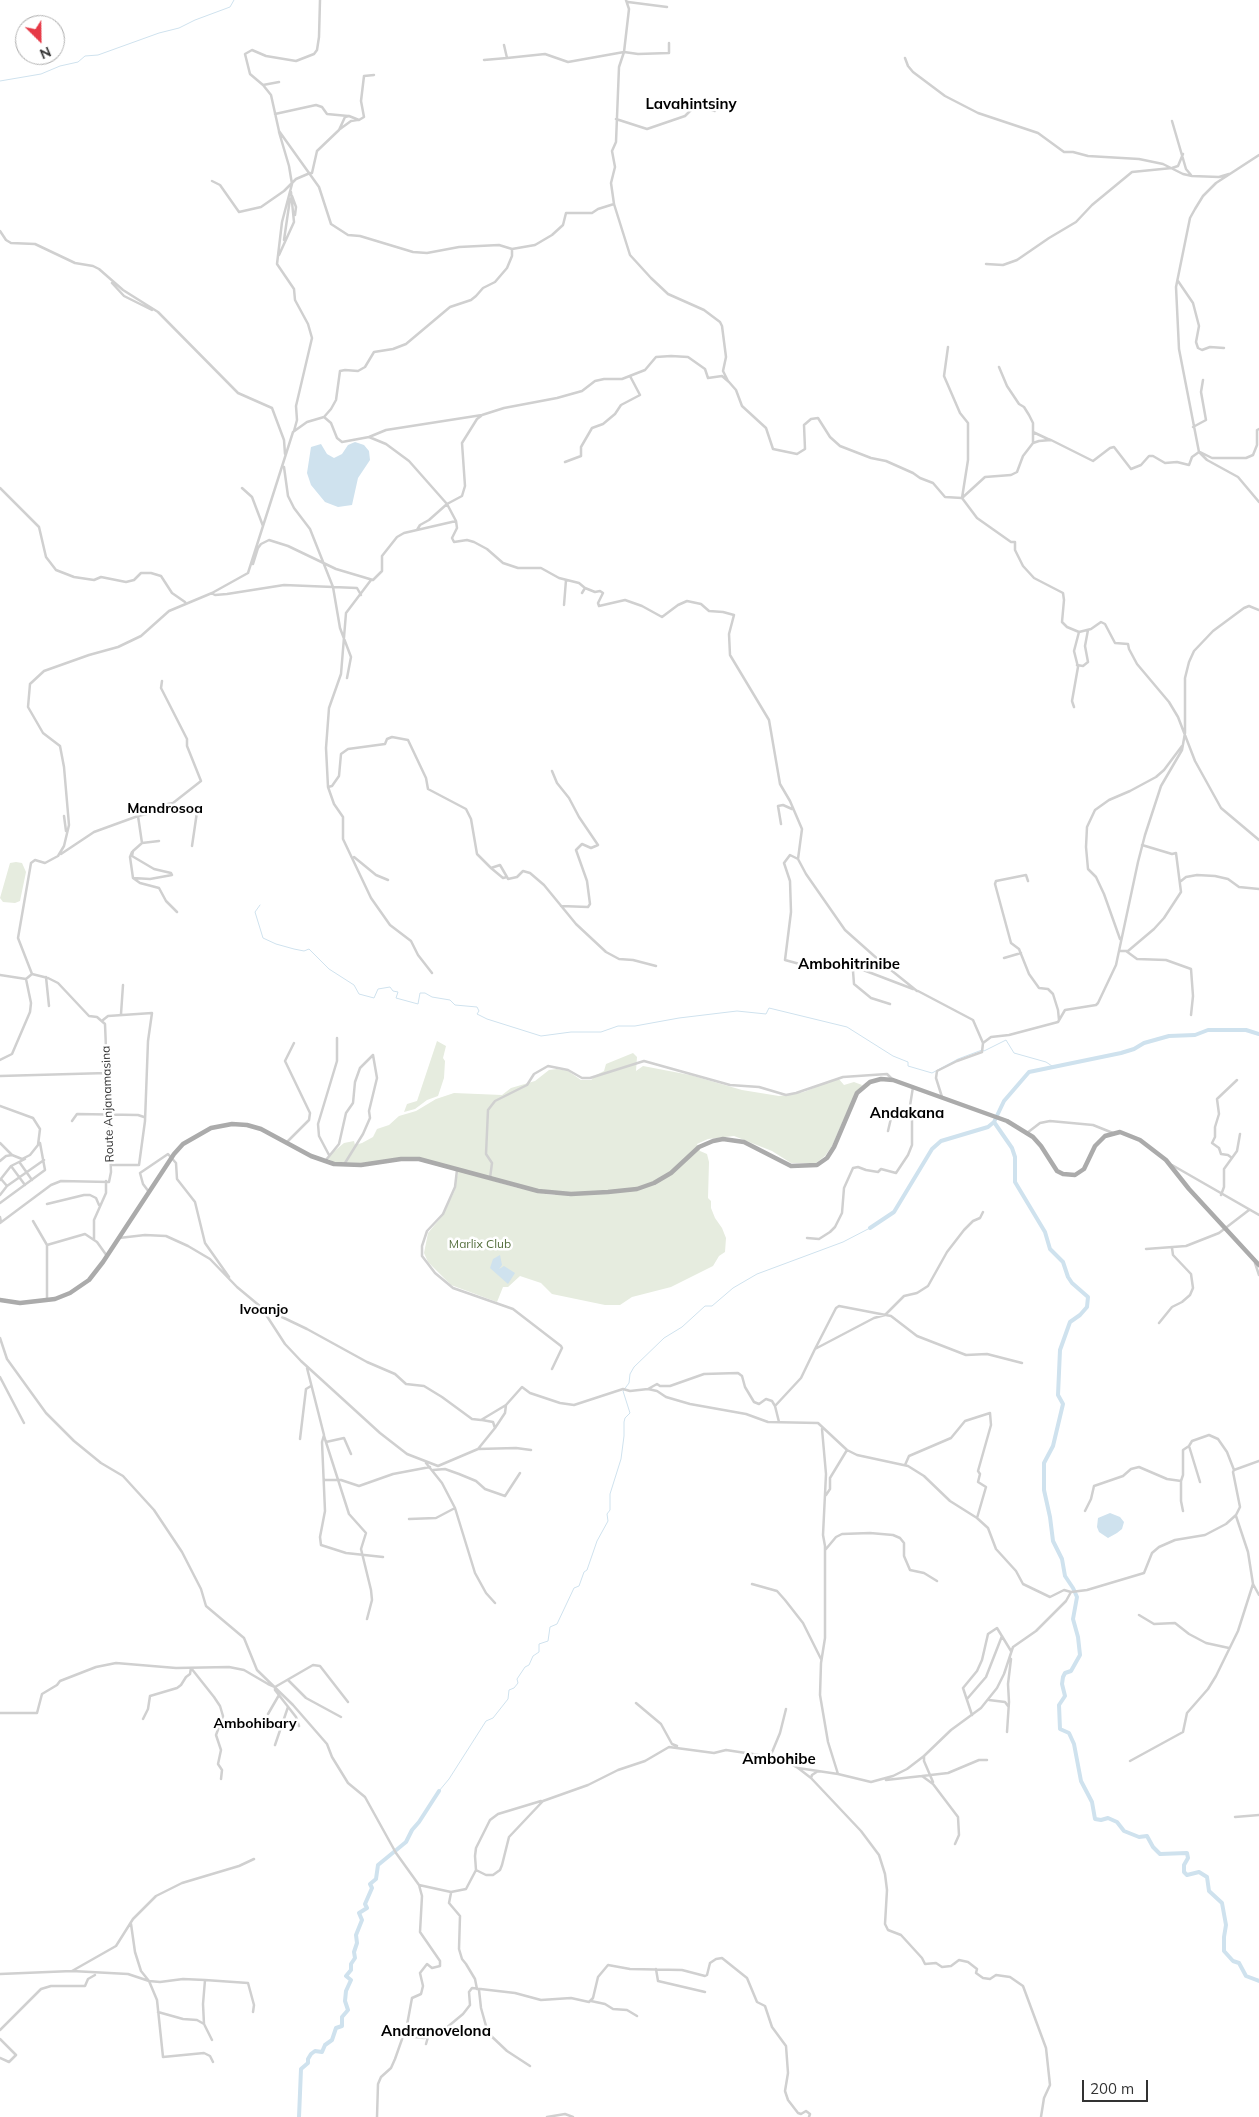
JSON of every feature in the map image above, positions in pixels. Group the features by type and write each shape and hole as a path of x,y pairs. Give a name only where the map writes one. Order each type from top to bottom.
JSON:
{"main road":[{"path":"0,1300 20,1303 47,1300 70,1294 95,1273 172,1157 183,1144 211,1128 232,1124 252,1126 268,1132 311,1156 326,1162 344,1165 419,1159 538,1191 582,1194 637,1189 648,1186 666,1177 699,1147 712,1141 731,1139 752,1145 792,1166 817,1165 827,1158 834,1147 853,1100 861,1088 877,1079 893,1080 996,1116 1027,1133 1041,1146 1057,1171 1063,1174 1078,1174 1084,1169 1096,1144 1105,1136 1113,1133 1123,1133 1144,1142 1161,1154 1189,1189 1259,1265"}],"street":[{"path":"285,455 297,420 296,406 312,338 308,324 296,300 294,289 288,278 280,271 277,259 292,184 271,96 263,85 250,74 246,52 252,50 266,56 296,62 314,54 317,50 320,0"},
{"path":"667,7 627,1 629,9 624,52 619,67 616,142 612,150 615,167 611,183 614,204 630,255 668,294 704,310 720,322 726,357 724,371 729,382"},
{"path":"484,60 545,54 568,62 624,52 638,54 669,53 669,43"},
{"path":"504,45 507,58"},
{"path":"905,58 908,66 914,72 945,96 978,113 1038,134 1062,151 1088,156 1139,159 1163,164 1192,176 1213,178 1216,183"},
{"path":"374,75 364,76 361,101 364,115 362,119 351,121 317,151 311,172 319,187 329,221 335,228 348,236 360,236 401,250 427,253 481,245 499,245 512,249 535,245 552,235 562,225 566,213 592,213 614,204"},
{"path":"263,85 279,82"},
{"path":"275,114 316,105 322,107 327,114 348,116 357,120"},
{"path":"616,119 647,129 686,116 692,109 698,106 715,111"},
{"path":"339,130 344,119 348,116"},
{"path":"1172,121 1186,169 1192,176"},
{"path":"279,131 314,177"},
{"path":"986,264 1003,265 1017,260 1076,222 1092,205 1132,172 1178,166 1183,154"},
{"path":"1259,156 1216,183 1203,196 1190,218 1178,280 1179,349 1199,452 1207,460 1238,477 1259,502"},
{"path":"1209,178 1219,177 1232,172"},
{"path":"212,181 220,185 239,212 261,207 296,179 310,173"},
{"path":"284,242 289,233 296,207 290,189"},
{"path":"277,259 282,251 284,242 290,199 288,198"},
{"path":"0,231 11,243 35,244 75,264 99,268 111,281 158,312 175,332 238,393 272,408 284,440 284,465 250,569"},
{"path":"293,432 308,422 324,417 336,400 340,371 358,371 366,367 374,352 406,344 450,308 476,296 483,288 495,282 507,268 512,249"},
{"path":"1178,280 1193,303 1199,326 1196,342 1198,348 1202,350 1210,347 1224,348"},
{"path":"948,347 944,376 960,413 968,422 968,460 962,498 977,518 1011,542 1015,542 1015,550 1022,566 1034,578 1063,593 1062,622 1067,627 1079,632 1088,630 1101,622 1106,624 1115,643 1128,644 1137,664 1169,702 1185,733 1194,761 1221,808 1259,840"},
{"path":"324,417 331,423 337,438 342,442 369,437 386,430 482,416 504,408 582,391 595,381 622,379 645,370 656,356 688,357 705,369 708,378 722,376 729,382 736,390 742,406 766,428 773,449 797,454 805,450 804,425 811,419 818,418 830,437 840,446 871,458 886,460 912,472 920,478 933,483 945,497 962,498 985,477 1011,475 1017,472 1023,456 1033,443 1033,423 1024,407 1019,404 1007,386 999,367"},
{"path":"565,462 581,456 581,447 592,428 603,424 615,414 621,405 640,395 630,376"},
{"path":"1193,426 1206,420 1201,392 1203,380"},
{"path":"418,530 420,526 446,504 462,496 465,486 462,443 477,419 482,416"},
{"path":"1199,452 1212,458 1246,458 1253,455 1257,445 1256,430 1259,429"},
{"path":"1033,432 1093,461 1114,447 1131,469 1141,465 1149,456 1153,456 1165,463 1189,464 1192,457 1199,452"},
{"path":"369,437 386,444 409,461 446,504 458,528 452,538 454,542 467,540 474,542 487,549 503,563 518,568 541,568 566,580 579,583 585,588 603,593 598,603 599,606 625,600 642,606 662,618 678,605 687,601 701,604 709,612 723,612 734,615 729,634 730,655 769,720 780,784 790,801 802,829 798,859"},
{"path":"1033,443 1051,440"},
{"path":"284,465 288,496 294,508 310,529 333,587 339,623 351,657 347,678"},
{"path":"0,488 39,527 46,557 56,570 74,577 94,580 101,576 126,582 134,580 141,573 151,573 161,576 172,593 186,603"},
{"path":"242,488 252,497 263,527"},
{"path":"432,973 418,955 411,941 390,925 371,898 358,874 343,838 343,817 334,804 328,787 326,748 329,708 341,674 346,613 371,580 382,571 382,556 391,543 404,533 456,521"},
{"path":"58,856 64,846 68,826 67,799 60,746 43,732 28,707 30,684 44,671 89,655 118,648 141,636 169,611 212,593 243,576 250,569 258,548 269,540 288,546 336,569 371,580"},
{"path":"564,605 566,580"},
{"path":"212,593 221,595 284,585 357,588 361,595"},
{"path":"582,593 585,588"},
{"path":"983,1043 991,1037 1009,1035 1059,1020 1065,1010 1098,1003 1116,965 1142,845 1161,786 1180,756 1183,745 1185,733 1185,678 1188,662 1194,651 1213,631 1244,608 1249,606 1259,610"},
{"path":"1077,664 1083,666 1088,662 1085,646 1088,630"},
{"path":"1074,707 1072,701 1077,664 1074,651 1079,632"},
{"path":"159,811 162,805 173,803 201,781 186,746 187,739 161,688 162,681"},
{"path":"328,787 332,786 339,776 342,754 348,749 385,744 387,739 392,737 408,740 426,778 428,788 466,809 471,819 477,854 491,868 508,879 517,877 524,871 530,873 544,885 591,940 609,954 620,959 656,966"},
{"path":"1120,941 1104,894 1096,877 1088,869 1087,827 1095,810 1108,800 1156,777 1164,770 1183,745"},
{"path":"552,772 557,783 569,798 598,846 591,848 582,844 576,850 587,881 590,904 588,907 560,906"},
{"path":"781,824 778,806 783,805 793,810"},
{"path":"32,974 18,938 31,866 35,860 46,863 94,832 138,816 185,808 196,810 197,816 192,846"},
{"path":"64,816 66,836"},
{"path":"138,816 142,843"},
{"path":"159,842 142,843 130,853 133,878 140,883 158,888 166,901 177,912"},
{"path":"1126,952 1154,929 1179,896 1181,881 1176,853 1172,854 1142,845"},
{"path":"133,851 132,856 144,864 172,875 150,879 133,878"},
{"path":"917,991 845,930 806,874 798,859 790,855 784,863 790,882 791,912 785,960 807,966 854,968 875,974 917,991 974,1020 983,1043 983,1050 937,1071 936,1078 942,1097"},
{"path":"352,856 380,878 388,880"},
{"path":"491,868 500,864 507,877"},
{"path":"1028,881 1026,875 995,882 1010,939 1021,953 1029,974 1039,988 1048,989 1054,994 1059,1020"},
{"path":"1181,881 1192,876 1215,876 1228,879 1239,887 1259,889"},
{"path":"1120,951 1126,952 1137,959 1166,960 1191,970 1191,1015"},
{"path":"1004,958 1021,953"},
{"path":"854,968 852,971 854,984 871,998 890,1004"},
{"path":"32,974 46,977 58,983 89,1016 103,1020 108,1016 121,1014 152,1014 148,1041 145,1121 139,1165 111,1165"},
{"path":"0,975 26,979 32,974"},
{"path":"46,977 49,1006"},
{"path":"0,1060 12,1054 30,1012 31,1003 26,979"},
{"path":"121,1014 123,985"},
{"name":"Route Anjanamasina","path":"94,1239 94,1225 99,1205 106,1193 106,1181 109,1182 111,1165 106,1024 103,1020"},
{"path":"329,1156 319,1136 318,1124 337,1061 337,1038"},
{"path":"287,1142 310,1120 310,1113 286,1061 294,1043"},
{"path":"326,1162 339,1144 346,1113 353,1103 355,1082 360,1068 373,1056 377,1078 369,1112 370,1118 363,1134 344,1165"},
{"path":"490,1178 492,1163 486,1154 488,1110 495,1101 527,1085 534,1074 548,1066 568,1070 582,1078 590,1078 644,1061 730,1085 759,1087 786,1095 843,1077 887,1074 893,1080"},
{"path":"0,1076 107,1073"},
{"path":"1232,1158 1228,1154 1221,1154 1219,1148 1212,1143 1215,1137 1215,1127 1219,1114 1217,1099 1237,1080"},
{"path":"807,1238 819,1239 835,1227 842,1213 844,1188 853,1168 858,1167 878,1172 881,1169 896,1173 912,1145 912,1119 910,1114 913,1087"},
{"path":"0,1106 33,1118 40,1129 45,1170 0,1203"},
{"path":"72,1122 77,1114 142,1115 145,1121"},
{"path":"888,1131 892,1114 906,1116 910,1114"},
{"path":"1027,1133 1040,1123 1050,1121 1093,1125 1113,1133"},
{"path":"1221,1195 1224,1187 1224,1169 1237,1151 1240,1134"},
{"path":"7,1186 0,1179 11,1166 20,1163 30,1155 40,1141"},
{"path":"0,1143 18,1159 30,1155"},
{"path":"150,1192 143,1184 140,1173 166,1154 172,1157 176,1163 177,1179 195,1202 205,1243 234,1284"},
{"path":"0,1161 6,1156 12,1155"},
{"path":"0,1195 7,1186 44,1160"},
{"path":"20,1163 32,1180"},
{"path":"1170,1164 1221,1195 1259,1215"},
{"path":"11,1166 25,1185"},
{"path":"457,1169 455,1186 443,1214 427,1231 422,1246 422,1256 435,1273 453,1288 513,1309 561,1346 562,1348 552,1369"},
{"path":"0,1217 1,1223 51,1184 61,1181 106,1181"},
{"path":"47,1204 90,1195 96,1198 99,1205"},
{"path":"1146,1249 1186,1246 1218,1233 1249,1210"},
{"path":"815,1349 874,1318 884,1315 904,1296 917,1293 928,1286 947,1252 964,1230 973,1221 980,1218 983,1212"},
{"path":"33,1221 47,1245 47,1300"},
{"path":"47,1245 85,1234 94,1239 107,1256"},
{"path":"119,1238 145,1235 166,1236 188,1246 210,1259 234,1284 261,1307 307,1329 366,1362 395,1374 406,1384 424,1386 472,1418 493,1422 495,1428"},
{"path":"1159,1323 1172,1307 1190,1295 1193,1288 1191,1274 1173,1255 1172,1248"},
{"path":"1253,1258 1259,1275"},
{"path":"775,1406 801,1378 836,1308 839,1306 874,1311 891,1316 917,1336 937,1342 966,1355 987,1354 1022,1363"},
{"path":"261,1307 285,1344 306,1366 380,1434 407,1454 438,1466 478,1449 516,1448 531,1450"},
{"path":"0,1338 7,1359 46,1413 74,1441 101,1463 123,1476 154,1510 182,1552 202,1589 206,1606 244,1638 257,1670 276,1687 327,1744 332,1757 348,1783 365,1797 396,1851 419,1885 422,1896 420,1932 440,1961 440,1966 436,1968 427,1964 420,1973 421,1994 412,1998 394,2063 380,2077 377,2117"},
{"path":"306,1366 326,1442 349,1514 366,1533 361,1548 372,1590 368,1619"},
{"path":"648,1389 657,1384 660,1386 670,1386 704,1374 738,1373 742,1376 745,1387 754,1402 758,1404 766,1399 772,1402 775,1406 779,1422"},
{"path":"0,1377 24,1423"},
{"path":"300,1439 306,1389 311,1386"},
{"path":"481,1420 506,1405 522,1387 530,1393 560,1403 574,1405 624,1389 648,1389 690,1404 746,1414 768,1422 818,1423 847,1450 857,1455 905,1465 924,1476 950,1501 977,1518 988,1528 996,1549 1016,1571 1022,1583 1050,1597 1064,1590 1086,1590 1144,1573 1152,1553 1160,1547 1175,1540 1205,1535 1226,1524 1236,1516 1240,1507 1233,1476 1234,1470 1227,1452 1218,1439 1209,1435 1192,1441 1183,1450 1183,1476 1181,1481 1183,1511"},
{"path":"478,1449 505,1413 506,1405"},
{"path":"905,1465 909,1456 951,1438 965,1422 990,1413 991,1424 978,1470 980,1474 978,1482 986,1486 977,1518"},
{"path":"822,1428 826,1474 823,1535 825,1638 821,1657 820,1695 826,1719 828,1742 838,1774"},
{"path":"324,1434 322,1442 325,1511 320,1537 321,1545 346,1553 383,1557"},
{"path":"326,1442 344,1438 351,1454"},
{"path":"1189,1446 1200,1482"},
{"path":"826,1496 830,1489 830,1478 847,1450"},
{"path":"1234,1470 1259,1461"},
{"path":"425,1462 442,1483 455,1508 475,1573 486,1593 496,1603"},
{"path":"325,1480 340,1481 359,1486 393,1474 430,1467"},
{"path":"1085,1511 1094,1486 1123,1476 1131,1469 1139,1467 1167,1479 1181,1481"},
{"path":"432,1470 445,1469 476,1481 485,1489 505,1496 520,1473"},
{"path":"410,1519 436,1518 455,1508"},
{"path":"1236,1516 1248,1552 1253,1584 1259,1595"},
{"path":"824,1553 829,1545 842,1534 876,1533 893,1536 902,1540 906,1564 910,1570 924,1573 937,1581"},
{"path":"752,1584 773,1589 785,1600 803,1623 821,1657"},
{"path":"1130,1761 1183,1732 1187,1713 1208,1689 1238,1631 1253,1584"},
{"path":"1007,1732 1008,1684 1013,1647 1036,1631 1066,1601 1071,1591"},
{"path":"1139,1615 1154,1624 1175,1623 1206,1643 1229,1648"},
{"path":"972,1715 963,1688 982,1660 988,1634 997,1628 1012,1653"},
{"path":"968,1699 989,1672 1002,1636"},
{"path":"884,1780 907,1769 924,1756 951,1730 989,1700 1004,1674 1012,1653"},
{"path":"0,1713 38,1713 42,1694 57,1685 60,1680 96,1667 116,1663 191,1668 228,1667 244,1670 276,1687"},
{"path":"276,1687 313,1665 320,1666 348,1702"},
{"path":"143,1719 148,1709 150,1696 181,1686 190,1674 191,1668"},
{"path":"191,1668 214,1697 220,1706 223,1716 216,1735 221,1750 218,1764 222,1770 221,1780"},
{"path":"288,1680 306,1698 341,1717"},
{"path":"276,1687 275,1690 296,1717 299,1726"},
{"path":"268,1714 279,1695"},
{"path":"989,1700 1005,1702 1008,1707"},
{"path":"636,1703 661,1724 672,1744 678,1747"},
{"path":"274,1746 288,1706"},
{"path":"770,1758 780,1733 786,1709"},
{"path":"419,1885 451,1892 466,1889 476,1870 474,1856 476,1848 490,1820 498,1814 588,1785 618,1770 645,1761 669,1747 714,1752 726,1750 783,1760 811,1778 861,1831 879,1855 885,1874 887,1890 885,1924 888,1930 901,1935 922,1958 925,1964 936,1963 942,1968 951,1966 959,1960 968,1962 977,1968 976,1973 983,1978 990,1979 996,1975 1010,1977 1023,1986 1046,2048 1050,2085 1044,2098 1041,2117"},
{"path":"924,1756 924,1761 933,1784 958,1818 959,1835 955,1844"},
{"path":"798,1768 838,1774 871,1782 929,1774 948,1774 965,1765 979,1760 986,1760"},
{"path":"811,1778 812,1774 820,1771"},
{"path":"922,1776 933,1784"},
{"path":"476,1870 486,1875 493,1875 500,1870 509,1837 543,1801"},
{"path":"1235,1816 1259,1815"},
{"path":"72,1971 116,1946 131,1922 156,1896 182,1883 239,1866 254,1859"},
{"path":"451,1892 449,1903 460,1916 459,1949 478,1990 488,2033 507,2050 530,2066"},
{"path":"131,1922 134,1952 141,1971 149,1981 157,2000 163,2057 204,2053 210,2056 213,2062"},
{"path":"591,2001 598,1977 608,1965 630,1969 682,1970 705,1976 710,1963 718,1958 725,1960 749,1981 757,2002 764,2006 772,2028 786,2046 788,2072 785,2091 788,2100 798,2113 806,2112 810,2114 809,2117"},
{"path":"656,1969 658,1981 705,1992"},
{"path":"0,1974 72,1971 96,1974 128,1974 149,1981 205,1980 248,1983 254,2004 253,2012"},
{"path":"0,2030 41,1989 51,1986 85,1986 88,1979 96,1974"},
{"path":"205,1980 204,2024 212,2040"},
{"path":"404,2031 415,2037 428,2037 445,2029 463,2014 471,2003 470,1989 515,1993 541,2000 564,1998 591,2001 605,2004 612,2009 627,2010 637,2016"},
{"path":"158,2012 183,2019 197,2020 204,2024"},
{"path":"426,2044 428,2037"},
{"path":"0,2039 16,2055 9,2062 0,2058"},
{"path":"546,2117 565,2114 572,2117"}],"green space":[{"path":"10,863 22,863 26,872 20,901 15,903 3,902 0,898"},
{"path":"437,1041 446,1046 443,1058 445,1061 444,1078 438,1096 427,1100 415,1109 404,1112 407,1104 417,1101"},
{"name":"Marlix Club","path":"633,1053 637,1057 636,1071 643,1066 690,1075 742,1090 779,1096 804,1092 838,1078 844,1085 854,1082 862,1085 852,1100 832,1146 825,1156 816,1163 791,1163 772,1151 734,1136 708,1139 697,1144 700,1151 707,1154 709,1162 708,1198 711,1201 711,1208 715,1218 726,1238 725,1252 719,1256 713,1266 671,1287 632,1297 620,1305 605,1305 552,1294 541,1283 520,1276 508,1287 503,1287 497,1302 451,1285 428,1262 424,1253 428,1233 443,1215 455,1190 458,1171 518,1188 546,1194 555,1195 556,1193 519,1186 427,1161 401,1159 361,1163 334,1162 326,1158 344,1143 354,1141 355,1145 362,1143 373,1137 377,1129 389,1125 399,1116 416,1111 436,1099 454,1093 502,1095 511,1088 535,1081 549,1070 557,1069 568,1071 581,1080 591,1080 604,1071 606,1064"}],"water":[{"path":"355,442 364,445 369,451 370,460 358,478 352,505 338,507 325,502 311,485 307,473 311,447 321,444 327,454 334,458 342,454 348,445"},
{"path":"500,1255 502,1265 499,1269 504,1266 515,1273 508,1284 490,1268 493,1259"},
{"path":"1110,1513 1120,1517 1124,1522 1122,1529 1108,1538 1099,1532 1097,1527 1098,1518"}],"waterway":[{"path":"0,81 41,74 60,66 78,62 85,56 98,55 159,33 179,28 230,7 234,0"},
{"path":"260,905 255,912 263,938 294,949 304,951 309,949 329,969 354,985 359,994 374,998 378,989 390,987 393,991 398,992 396,998 418,1004 420,993 425,993 432,997 450,1000 455,1005 477,1007 479,1011 477,1014 487,1019 541,1036 571,1032 601,1032 618,1026 635,1026 679,1018 737,1011 766,1014 769,1008 847,1027 893,1056 908,1062 908,1066 932,1073 958,1059 982,1050 984,1051 1006,1040 1014,1053 1046,1062 1052,1066"},
{"path":"870,1228 894,1212 932,1149 941,1141 988,1127 994,1122 1004,1101 1029,1072 1121,1053 1134,1049 1144,1043 1169,1036 1195,1035 1208,1030 1246,1030 1259,1034"},
{"path":"994,1122 1012,1148 1015,1157 1015,1182 1045,1232 1050,1249 1063,1262 1072,1283 1088,1297 1087,1307 1070,1322 1060,1350 1058,1395 1063,1404 1053,1446 1044,1463 1044,1490 1053,1541 1062,1559 1065,1576 1077,1597 1073,1619 1080,1655 1071,1671 1065,1673 1063,1677 1062,1684 1065,1696 1059,1705 1060,1729 1069,1733 1074,1744 1081,1781 1092,1802 1095,1819 1108,1818 1117,1822 1124,1831 1139,1837 1147,1836 1153,1847 1160,1854 1187,1853 1188,1858 1184,1865 1184,1872 1187,1875 1199,1872 1207,1877 1209,1891 1222,1903 1226,1925 1224,1951 1233,1961 1239,1963 1246,1976 1259,1981"},
{"path":"439,1791 449,1779 486,1721 493,1718 508,1699 509,1690 518,1683 517,1679 525,1667 529,1665 533,1656 539,1652 539,1644 548,1641 550,1627 557,1624 574,1588 579,1586 584,1572 587,1570 597,1541 608,1521 607,1514 610,1510 610,1494 621,1459 624,1422 630,1413 623,1391 629,1383 630,1374 634,1367 664,1338 682,1327 705,1306 712,1306 733,1288 757,1274 843,1242 870,1228"},
{"path":"299,2117 301,2069 308,2063 311,2054 315,2051 322,2052 325,2045 332,2040 336,2028 342,2026 342,2017 348,2010 345,2001 346,1991 351,1980 346,1976 351,1970 351,1964 355,1958 356,1935 362,1920 359,1913 367,1908 365,1904 372,1888 370,1884 376,1879 378,1865 406,1842 439,1791"}],"district":[{"name":"Lavahintsiny","path":"691,104"},
{"name":"Mandrosoa","path":"165,809"},
{"name":"Ambohitrinibe","path":"849,964"},
{"name":"Andakana","path":"907,1113"},
{"name":"Ivoanjo","path":"264,1310"},
{"name":"Ambohibary","path":"255,1724"},
{"name":"Ambohibe","path":"779,1759"},
{"name":"Andranovelona","path":"436,2031"}]}
